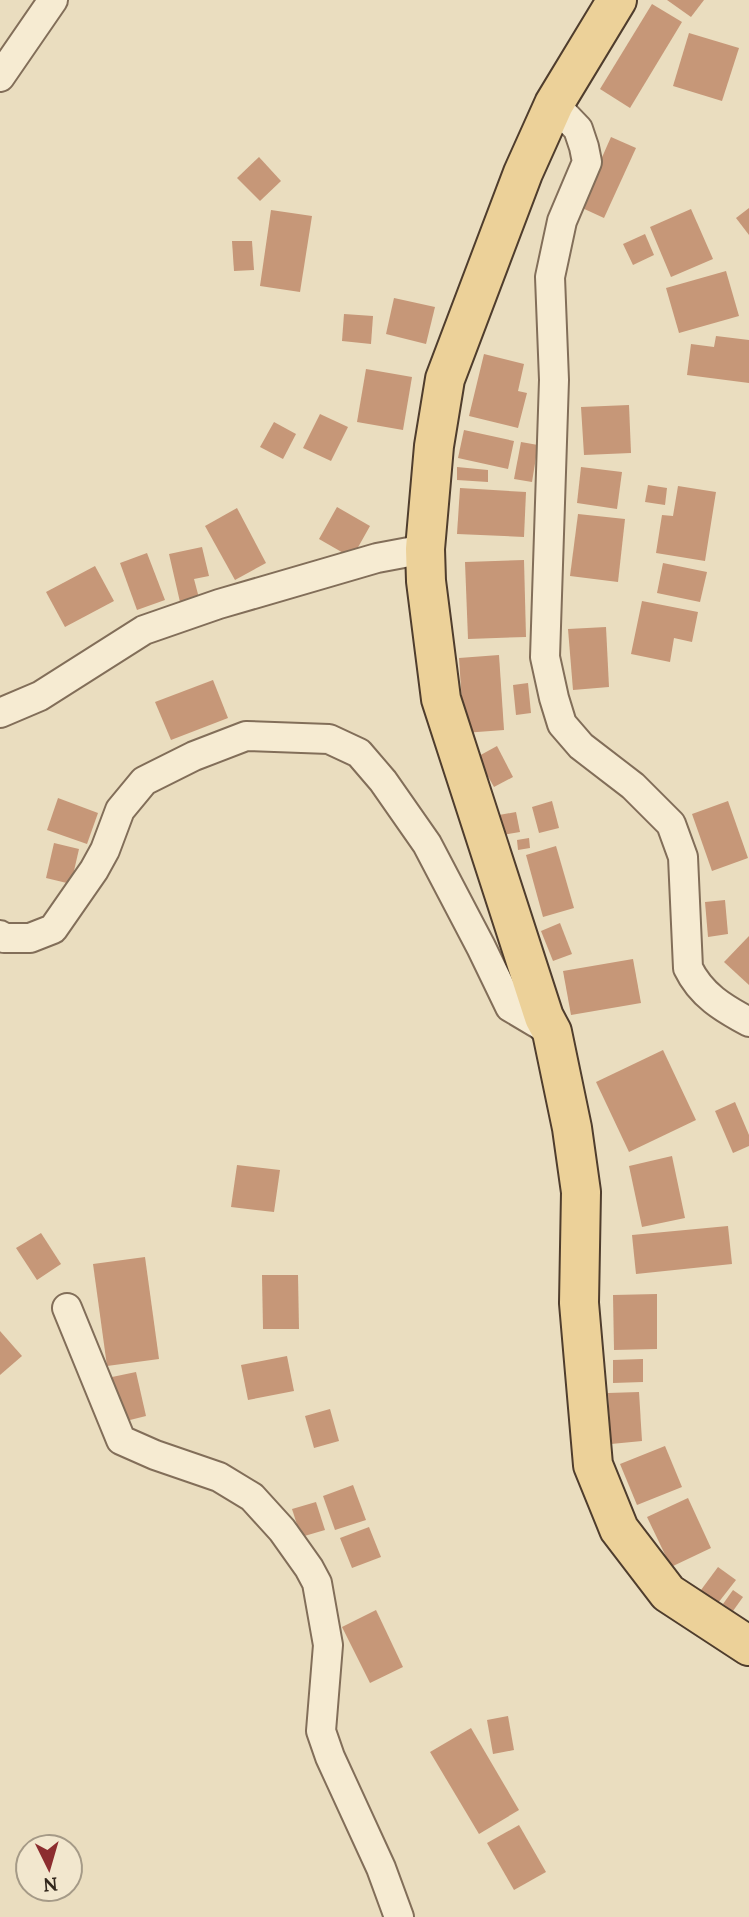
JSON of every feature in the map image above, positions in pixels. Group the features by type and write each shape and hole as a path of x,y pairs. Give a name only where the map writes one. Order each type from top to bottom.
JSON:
{"main road":[{"path":"617,0 554,104 523,173 445,379 434,446 425,549 425,582 441,699 544,1017 552,1032 572,1128 581,1192 579,1303 593,1465 619,1529 668,1593 749,1646"}],"street":[{"path":"0,77 53,0"},
{"path":"554,104 578,129 587,162 562,221 550,277 554,380 545,657 562,724 581,746 633,786 671,824 683,857 688,968 696,984 712,1000 749,1022"},
{"path":"0,713 40,696 145,630 219,604 377,558 425,549"},
{"path":"0,935 4,938 30,938 53,929 94,870 105,850 120,810 144,781 194,756 246,736 329,739 359,752 383,781 426,844 510,1007 552,1032"},
{"path":"67,1308 121,1440 219,1477 251,1497 282,1530 309,1568 317,1583 328,1645 321,1731 330,1757 381,1868 399,1917"}],"building":[{"path":"667,0 704,0 691,17"},
{"path":"652,4 682,22 630,108 600,89"},
{"path":"689,33 739,48 722,101 673,86"},
{"path":"611,137 636,148 604,218 580,207"},
{"path":"259,157 281,181 260,201 237,178"},
{"path":"749,208 749,235 736,218"},
{"path":"691,209 713,259 671,277 650,227"},
{"path":"271,210 312,216 300,292 260,286"},
{"path":"645,234 654,255 633,265 623,244"},
{"path":"232,241 252,241 254,270 234,271"},
{"path":"726,271 739,316 679,333 666,288"},
{"path":"394,298 435,307 426,344 386,334"},
{"path":"344,314 373,316 371,344 342,341"},
{"path":"716,336 749,340 749,383 687,375 691,344 714,347"},
{"path":"484,354 524,364 518,391 527,393 518,428 469,416"},
{"path":"366,369 412,377 403,430 357,422"},
{"path":"629,405 631,453 584,455 581,407"},
{"path":"320,414 348,427 331,461 303,448"},
{"path":"274,422 296,434 283,459 260,447"},
{"path":"464,430 514,441 508,469 458,458"},
{"path":"521,442 538,445 532,482 514,479"},
{"path":"457,467 488,470 488,482 457,480"},
{"path":"581,467 622,472 617,509 577,503"},
{"path":"648,485 667,488 665,505 645,502"},
{"path":"678,486 716,492 705,561 656,553 662,515 673,516"},
{"path":"460,488 526,492 524,537 457,534"},
{"path":"337,507 370,526 352,558 319,539"},
{"path":"237,508 266,563 235,580 205,526"},
{"path":"578,514 625,519 618,582 570,576"},
{"path":"202,547 209,576 194,579 199,598 180,602 169,554"},
{"path":"147,553 165,600 137,610 120,563"},
{"path":"524,560 526,637 468,639 465,562"},
{"path":"663,563 707,572 700,602 657,593"},
{"path":"95,566 114,601 65,627 46,592"},
{"path":"642,601 698,612 692,642 674,638 670,662 631,654"},
{"path":"606,627 609,687 573,690 568,629"},
{"path":"499,655 504,730 464,733 459,658"},
{"path":"213,680 228,718 171,740 155,702"},
{"path":"528,683 531,713 516,715 513,685"},
{"path":"497,746 513,777 494,787 477,757"},
{"path":"58,798 98,813 87,844 47,830"},
{"path":"552,801 559,828 539,833 532,807"},
{"path":"728,801 748,858 712,871 692,814"},
{"path":"516,812 520,832 502,835 499,815"},
{"path":"529,838 530,848 518,850 517,840"},
{"path":"54,843 79,849 71,884 46,878"},
{"path":"556,846 574,908 543,917 526,855"},
{"path":"725,900 728,934 708,937 705,902"},
{"path":"560,923 572,954 553,961 541,931"},
{"path":"749,936 749,985 724,962"},
{"path":"633,959 641,1003 571,1015 563,971"},
{"path":"663,1050 696,1120 629,1152 596,1082"},
{"path":"735,1102 749,1135 749,1146 733,1153 715,1111"},
{"path":"672,1156 685,1218 642,1227 629,1166"},
{"path":"237,1165 280,1170 274,1212 231,1207"},
{"path":"728,1226 732,1264 636,1274 632,1235"},
{"path":"41,1233 61,1264 37,1280 16,1248"},
{"path":"145,1257 159,1359 107,1366 93,1264"},
{"path":"262,1275 298,1275 299,1329 263,1329"},
{"path":"657,1294 657,1349 614,1350 613,1295"},
{"path":"0,1331 22,1356 0,1375"},
{"path":"287,1356 294,1391 248,1400 241,1365"},
{"path":"643,1359 643,1382 613,1383 613,1360"},
{"path":"136,1372 146,1416 122,1422 112,1377"},
{"path":"639,1392 642,1441 611,1444 608,1393"},
{"path":"330,1409 339,1441 314,1448 305,1416"},
{"path":"665,1446 682,1487 637,1505 620,1464"},
{"path":"353,1485 366,1520 335,1530 323,1496"},
{"path":"688,1498 711,1548 671,1567 647,1517"},
{"path":"316,1502 325,1530 301,1537 292,1509"},
{"path":"369,1527 381,1557 352,1568 340,1538"},
{"path":"718,1567 736,1580 718,1603 701,1590"},
{"path":"733,1590 743,1597 733,1611 723,1604"},
{"path":"376,1610 403,1667 370,1683 342,1627"},
{"path":"508,1716 514,1750 493,1754 487,1720"},
{"path":"471,1728 519,1810 479,1834 430,1752"},
{"path":"519,1825 546,1872 514,1890 487,1843"}]}
